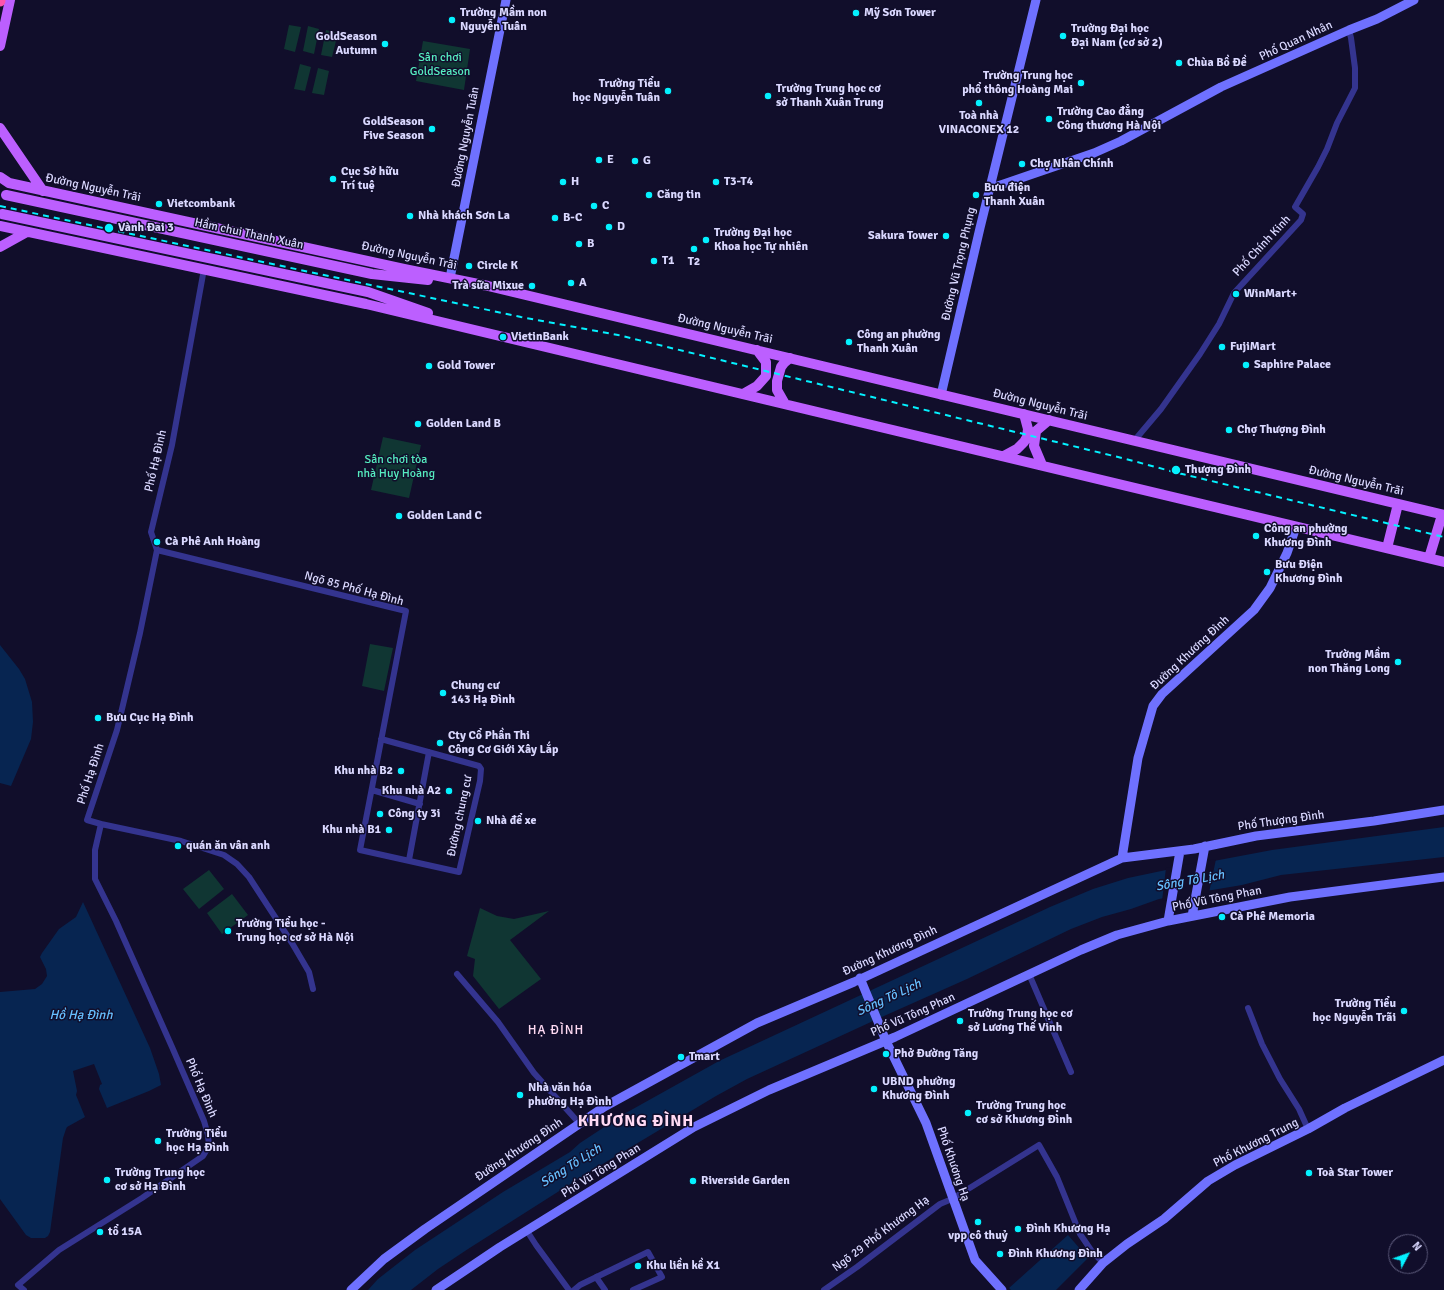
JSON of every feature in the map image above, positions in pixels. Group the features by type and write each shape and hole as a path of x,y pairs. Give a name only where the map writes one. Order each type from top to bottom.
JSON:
{"main road":[{"path":"0,46 10,0"},
{"name":"Đường Nguyễn Tuân","path":"450,278 506,0"},
{"name":"Đường Vũ Trọng Phụng","path":"941,394 1036,0"},
{"name":"Phố Quan Nhân","path":"990,188 1094,153 1121,141 1221,87 1376,19 1414,0"},
{"path":"0,128 43,191"},
{"name":"Đường Nguyễn Trãi","path":"0,177 9,183 43,191 488,286 1443,515"},
{"path":"3,195 9,183"},
{"name":"Hầm chui Thanh Xuân","path":"3,195 372,274 488,286"},
{"path":"2,214 368,292 477,330"},
{"path":"0,226 366,304 1444,562"},
{"path":"0,247 27,232"},
{"path":"743,394 757,386 766,376 766,362 757,350"},
{"path":"785,404 777,390 777,381 780,367 790,358"},
{"path":"1004,456 1018,449 1027,437 1028,429 1024,414"},
{"path":"1042,466 1034,446 1036,431 1049,420"},
{"path":"1387,548 1398,504"},
{"path":"1428,558 1443,515"},
{"name":"Đường Khương Đình","path":"351,1290 384,1259 425,1228 532,1157 578,1123 604,1107 757,1023 862,982 1122,858 1138,758 1154,706 1162,694 1254,610 1270,588 1287,553 1296,527"},
{"name":"Phố Thượng Đình","path":"1122,858 1179,856 1205,846 1263,835 1374,821 1444,810"},
{"path":"1192,916 1205,846"},
{"path":"1168,921 1179,856"},
{"name":"Phố Vũ Tông Phan","path":"436,1290 527,1231 694,1127 774,1088 886,1041 1116,935 1168,921 1290,897 1444,877"},
{"name":"Phố Khương Hạ","path":"862,982 886,1041 926,1123 975,1260 1002,1290"},
{"name":"Phố Khương Trung","path":"1079,1290 1103,1263 1126,1244 1164,1219 1208,1181 1235,1165 1308,1129 1340,1111 1444,1060"}],"street":[{"name":"Phố Chính Kinh","path":"1134,441 1161,409 1200,354 1219,324 1234,293 1301,220 1303,214 1295,207 1327,150 1336,123 1355,88 1352,38 1349,30"},
{"name":"Phố Hạ Đình","path":"24,1290 18,1285 59,1250 148,1194 203,1156 209,1146 204,1121 116,921 95,879 95,850 101,824 87,820 117,730 140,632 157,550 151,532 172,444 204,269"},
{"name":"Ngõ 85 Phố Hạ Đình","path":"157,550 406,611 360,850"},
{"name":"Đường chung cư","path":"360,850 459,872 480,781 481,769 479,766 381,739"},
{"path":"409,860 429,752"},
{"path":"372,790 420,804"},
{"path":"101,824 181,841 224,855 237,864 249,877 292,943 309,972 313,989"},
{"path":"457,974 498,1022 534,1073 578,1123"},
{"path":"1029,974 1071,1072"},
{"path":"1248,1008 1266,1051 1280,1079 1299,1109 1308,1129"},
{"name":"Ngõ 29 Phố Khương Hạ","path":"824,1290 940,1204 952,1199 1039,1145 1057,1177 1080,1234 1091,1250 1103,1263"},
{"path":"527,1231 569,1290"},
{"path":"574,1290 580,1285 648,1252 662,1277 633,1290"},
{"path":"596,1277 605,1290"}],"green space":[{"path":"289,25 301,27 295,52 284,49"},
{"path":"308,26 319,29 314,54 303,51"},
{"path":"326,30 338,33 332,57 321,55"},
{"name":"Sân chơi GoldSeason","path":"423,41 470,49 464,90 416,81"},
{"path":"300,64 311,67 305,91 294,89"},
{"path":"318,68 329,71 324,95 312,93"},
{"name":"Sân chơi tòa nhà Huy Hoàng","path":"383,437 421,445 409,498 371,490"},
{"path":"370,644 393,648 384,691 362,686"},
{"path":"209,870 224,889 199,909 183,889"},
{"path":"232,894 248,915 222,934 207,913"},
{"path":"480,908 497,916 514,919 549,911 510,940 541,979 499,1009 473,976 475,959 467,956"}],"water":[{"path":"0,645 25,679 32,702 33,722 31,739 11,786 0,783"},
{"name":"Sông Tô Lịch","path":"1444,827 1444,857 1281,875 1242,885 1159,899 1102,917 1071,929 967,979 747,1079 586,1174 468,1249 438,1269 411,1290 368,1290 378,1279 415,1250 503,1192 570,1152 580,1143 624,1114 719,1061 1050,907 1093,889 1128,878 1166,870 1272,850"},
{"name":"Hồ Hạ Đình","path":"83,902 150,1048 159,1074 161,1085 107,1108 99,1089 100,1085 102,1084 94,1064 73,1071 77,1091 76,1095 85,1117 67,1127 63,1138 50,1232 45,1238 31,1238 26,1235 0,1199 0,992 35,989 42,984 47,976 46,969 40,957 42,953 59,929 76,917"},
{"path":"1068,1235 1088,1258 1056,1290 1011,1290 1009,1288"}],"pier":[{"path":"1216,859 1209,893 1162,901 1166,868"}],"railway":[{"path":"0,206 521,317 618,335 1444,537"}],"place":[{"name":"Mỹ Sơn Tower","path":"856,13"},
{"name":"Trường Mầm non Nguyễn Tuân","path":"452,20"},
{"name":"Trường Đại học Đại Nam (cơ sở 2)","path":"1063,36"},
{"name":"GoldSeason Autumn","path":"385,44"},
{"name":"Chùa Bồ Đề","path":"1179,63"},
{"name":"Trường Trung học phổ thông Hoàng Mai","path":"1081,83"},
{"name":"Trường Tiểu học Nguyễn Tuân","path":"668,91"},
{"name":"Trường Trung học cơ sở Thanh Xuân Trung","path":"768,96"},
{"name":"Toà nhà VINACONEX 12","path":"979,103"},
{"name":"Trường Cao đẳng Công thương Hà Nội","path":"1049,119"},
{"name":"GoldSeason Five Season","path":"432,129"},
{"name":"E","path":"599,160"},
{"name":"G","path":"635,161"},
{"name":"Chợ Nhân Chính","path":"1022,164"},
{"name":"Cục Sở hữu Trí tuệ","path":"333,179"},
{"name":"H","path":"563,182"},
{"name":"T3-T4","path":"716,182"},
{"name":"Căng tin","path":"649,195"},
{"name":"Bưu điện Thanh Xuân","path":"976,195"},
{"name":"Vietcombank","path":"159,204"},
{"name":"C","path":"594,206"},
{"name":"Nhà khách Sơn La","path":"410,216"},
{"name":"B-C","path":"555,218"},
{"name":"D","path":"609,227"},
{"name":"Vành Đai 3","path":"109,228"},
{"name":"Sakura Tower","path":"946,236"},
{"name":"Trường Đại học Khoa học Tự nhiên","path":"706,240"},
{"name":"B","path":"579,244"},
{"name":"T2","path":"694,249"},
{"name":"T1","path":"654,261"},
{"name":"Circle K","path":"469,266"},
{"name":"A","path":"571,283"},
{"name":"Trà sữa Mixue","path":"532,286"},
{"name":"WinMart+","path":"1236,294"},
{"name":"VietinBank","path":"503,337"},
{"name":"Công an phường Thanh Xuân","path":"849,342"},
{"name":"FujiMart","path":"1222,347"},
{"name":"Saphire Palace","path":"1246,365"},
{"name":"Gold Tower","path":"429,366"},
{"name":"Golden Land B","path":"418,424"},
{"name":"Chợ Thượng Đình","path":"1229,430"},
{"name":"Thượng Đình","path":"1176,470"},
{"name":"Golden Land C","path":"399,516"},
{"name":"Công an phường Khương Đình","path":"1256,536"},
{"name":"Cà Phê Anh Hoàng","path":"157,542"},
{"name":"Bưu Điện Khương Đình","path":"1267,572"},
{"name":"Trường Mầm non Thăng Long","path":"1398,662"},
{"name":"Chung cư 143 Hạ Đình","path":"443,693"},
{"name":"Bưu Cục Hạ Đình","path":"98,718"},
{"name":"Cty Cổ Phần Thi Công Cơ Giới Xây Lắp","path":"440,743"},
{"name":"Khu nhà B2","path":"401,771"},
{"name":"Khu nhà A2","path":"449,791"},
{"name":"Công ty 3i","path":"380,814"},
{"name":"Nhà để xe","path":"478,821"},
{"name":"Khu nhà B1","path":"389,830"},
{"name":"quán ăn vân anh","path":"178,846"},
{"name":"Cà Phê Memoria","path":"1222,917"},
{"name":"Trường Tiểu học - Trung học cơ sở Hà Nội","path":"228,931"},
{"name":"Trường Tiểu học Nguyễn Trãi","path":"1404,1011"},
{"name":"Trường Trung học cơ sở Lương Thế Vinh","path":"960,1021"},
{"name":"Phở Đường Tăng","path":"886,1054"},
{"name":"Tmart","path":"681,1057"},
{"name":"UBND phường Khương Đình","path":"874,1089"},
{"name":"Nhà văn hóa phường Hạ Đình","path":"520,1095"},
{"name":"Trường Trung học cơ sở Khương Đình","path":"968,1113"},
{"name":"Trường Tiểu học Hạ Đình","path":"158,1141"},
{"name":"Toà Star Tower","path":"1309,1173"},
{"name":"Trường Trung học cơ sở Hạ Đình","path":"107,1180"},
{"name":"Riverside Garden","path":"693,1181"},
{"name":"vpp cô thuỷ","path":"978,1222"},
{"name":"Đình Khương Hạ","path":"1018,1229"},
{"name":"tổ 15A","path":"100,1232"},
{"name":"Đình Khương Đình","path":"1000,1254"},
{"name":"Khu liền kề X1","path":"638,1266"}],"district":[{"name":"HẠ ĐÌNH","path":"556,1031"},
{"name":"KHƯƠNG ĐÌNH","path":"636,1122"}]}
